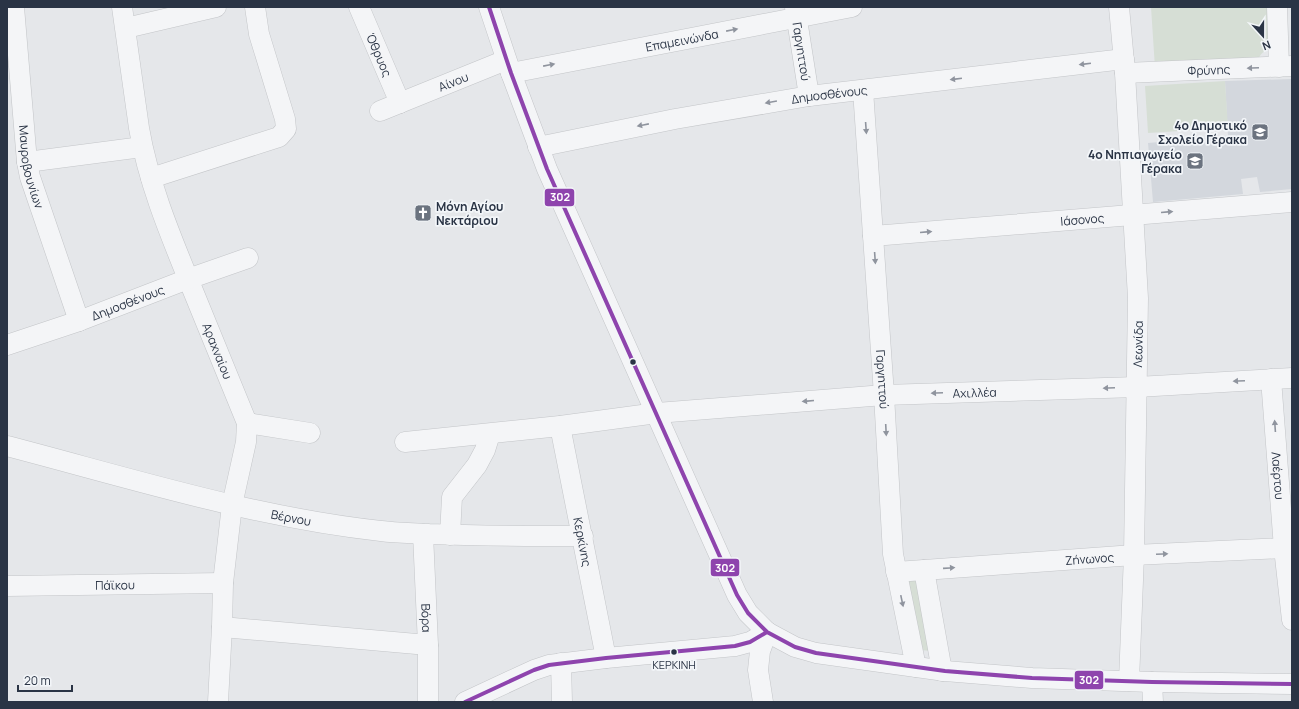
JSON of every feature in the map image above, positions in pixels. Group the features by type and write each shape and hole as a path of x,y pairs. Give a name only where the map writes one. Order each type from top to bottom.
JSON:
{"street":[{"name":"Μαυροβουνίων","path":"14,7 12,44 26,162 79,321"},
{"name":"Αραχναίου","path":"122,7 142,147 151,178 181,264 247,423 246,442 232,505 223,583 218,702"},
{"path":"126,28 216,7"},
{"path":"151,178 279,137 286,129 285,119 260,34 255,7"},
{"name":"Όθρυος","path":"359,7 400,103"},
{"path":"489,7 538,146 737,595 748,613 767,632 795,647 816,653 942,671 1032,678 1152,682 1292,684"},
{"name":"Επαμεινώνδα","path":"509,66 796,12 852,7"},
{"name":"Λεωνίδα","path":"1119,7 1138,298 1134,555 1129,681"},
{"path":"1277,7 1285,66"},
{"name":"Γαργηττού","path":"796,12 810,96"},
{"name":"Αίνου","path":"380,111 509,66"},
{"name":"Φρύνης","path":"1124,66 1285,66"},
{"name":"Δημοσθένους","path":"538,146 675,119 810,96 1124,66"},
{"name":"Γαργηττού","path":"863,90 884,395 893,554 916,668"},
{"path":"26,162 142,147"},
{"name":"Ιάσονος","path":"873,236 1292,202"},
{"name":"Δημοσθένους","path":"7,345 79,321 188,279 248,258"},
{"name":"Αχιλλέα","path":"405,442 490,434 657,414 884,395 1137,387 1292,378"},
{"name":"Λαέρτου","path":"1271,379 1284,548 1292,620"},
{"path":"247,423 310,433"},
{"name":"Κερκίνης","path":"560,426 606,658"},
{"path":"450,535 452,497 477,465 485,450 490,434"},
{"name":"Βέρνου","path":"7,446 232,505 339,526 424,534 518,537 583,536"},
{"name":"Βόρα","path":"424,534 428,645 428,702"},
{"name":"Ζήνωνος","path":"896,572 1134,555 1284,548"},
{"path":"924,570 942,671"},
{"name":"Πάϊκου","path":"7,586 223,583"},
{"path":"222,627 428,645"},
{"path":"465,702 534,670 561,663 735,646 750,642 767,632"},
{"path":"763,702 758,670 760,651 767,632"},
{"path":"561,663 562,702"},
{"path":"1152,682 1153,702"}],"shaded area":[{"path":"1151,7 1270,7 1271,50 1263,53 1258,60 1155,68"},
{"path":"1292,79 1292,189 1260,192 1257,177 1241,179 1243,194 1153,202 1148,143 1228,136 1225,81"},
{"path":"1225,81 1228,128 1148,133 1145,86"},
{"path":"907,579 921,579 933,651 919,650"}],"transit line":[{"name":"302","path":"489,7 511,73 547,169 737,595 748,613 767,632 795,647 816,653 945,671 1032,678 1152,682 1292,684"},
{"name":"302","path":"465,702 534,670 549,665 735,646 750,642 767,632"}],"place":[{"name":"4ο Δημοτικό Σχολείο Γέρακα","path":"1260,132"},
{"name":"4ο Νηπιαγωγείο Γέρακα","path":"1195,161"},
{"name":"Μόνη Αγίου Νεκτάριου","path":"423,213"},
{"name":"ΚΕΡΚΙΝΗ","path":"674,652"}]}
